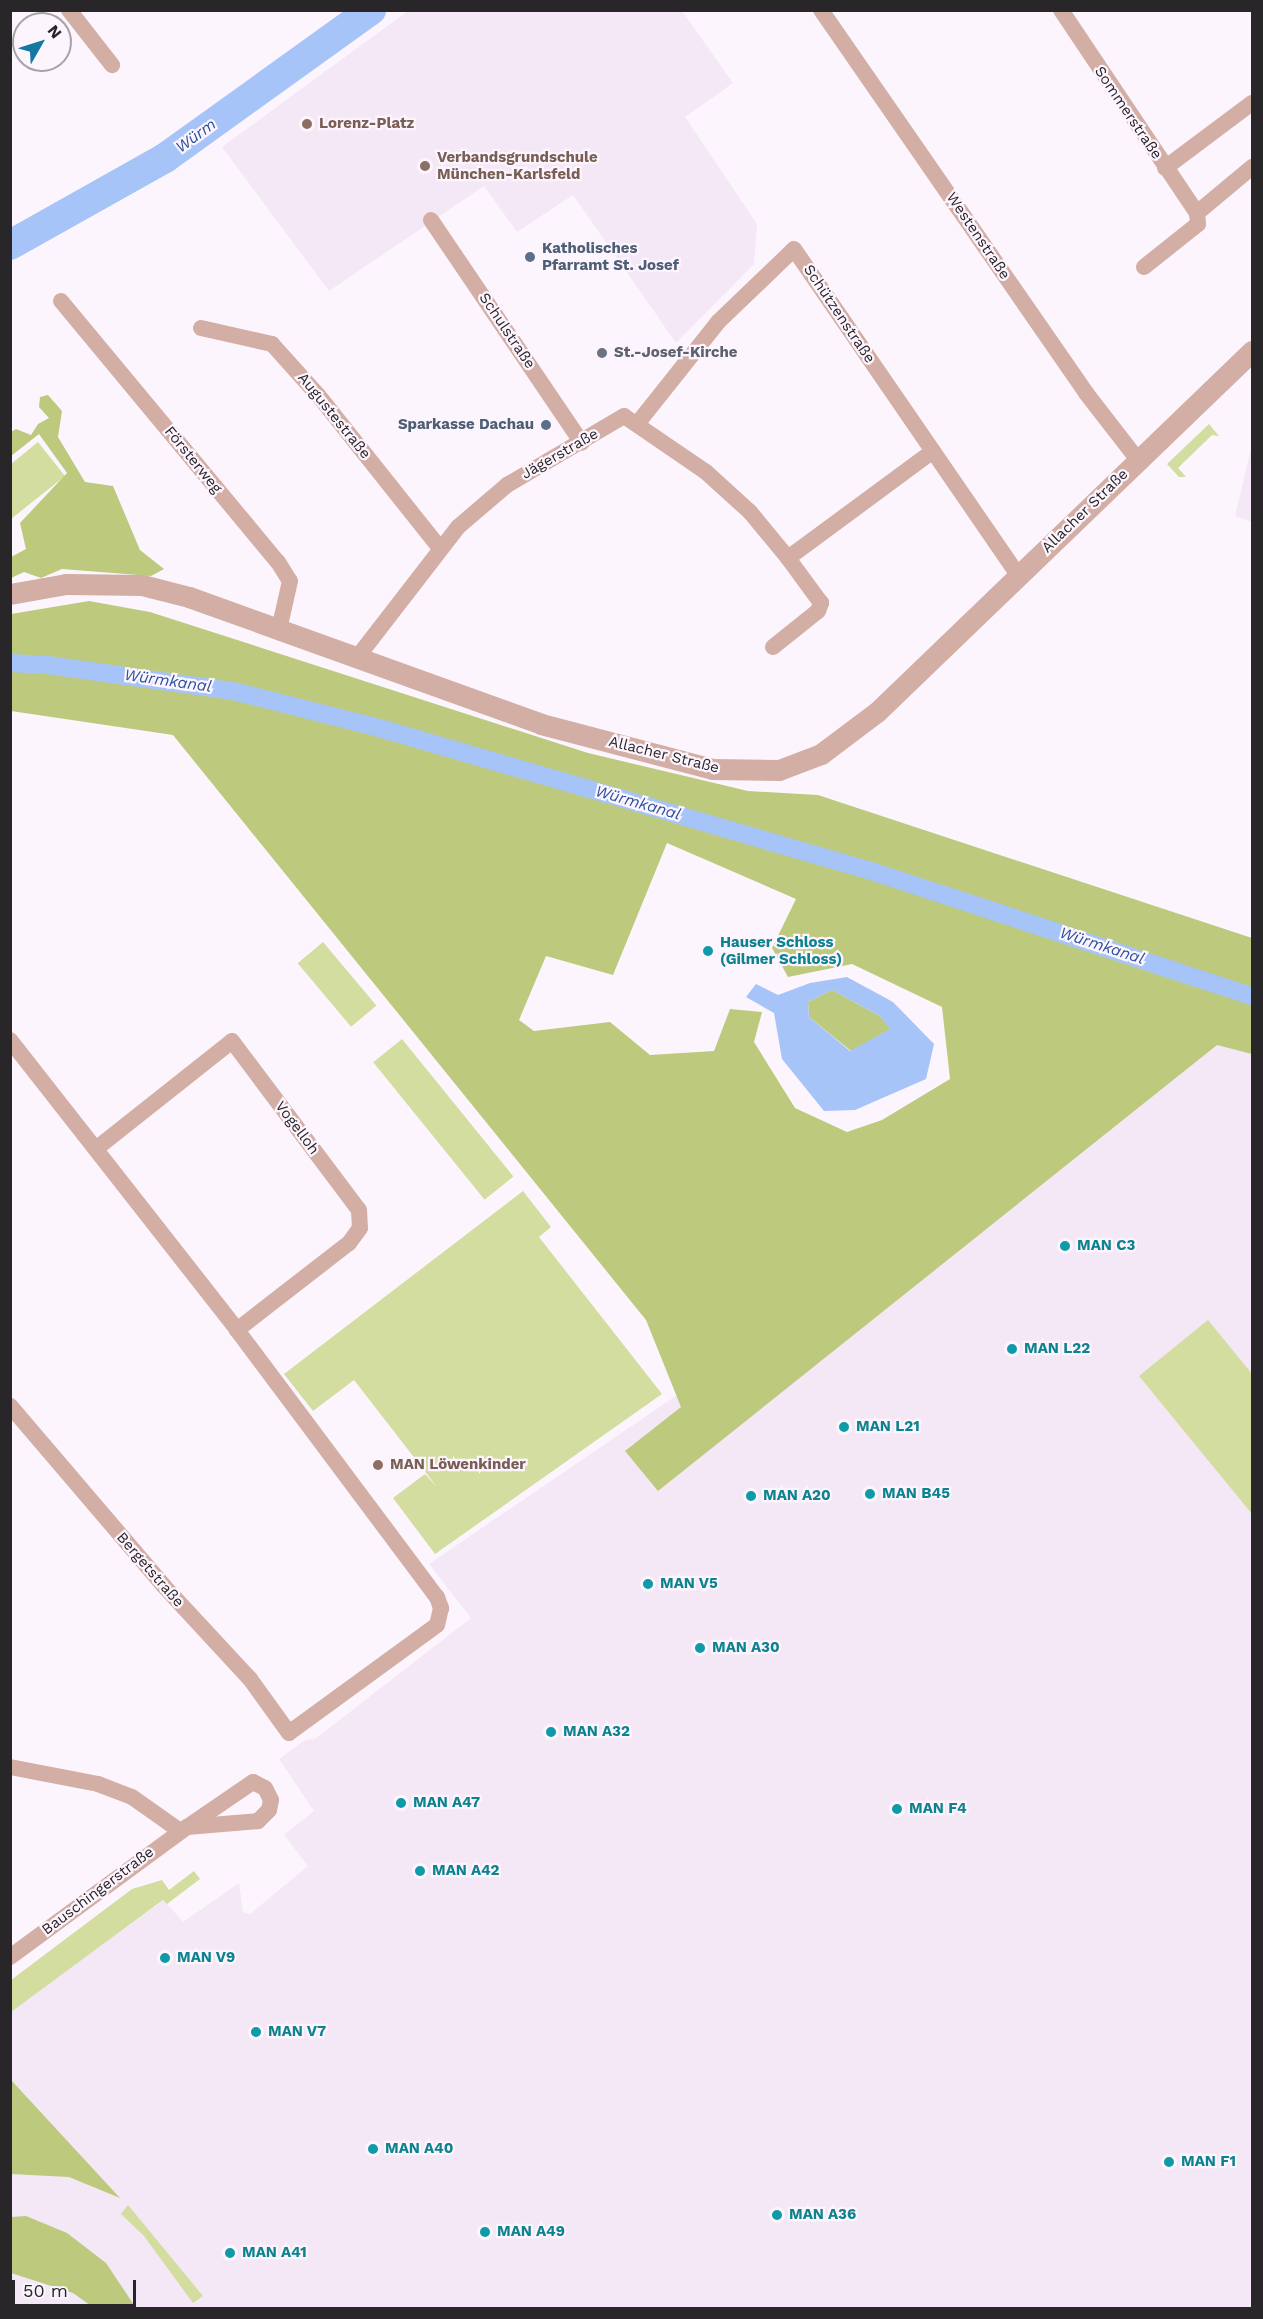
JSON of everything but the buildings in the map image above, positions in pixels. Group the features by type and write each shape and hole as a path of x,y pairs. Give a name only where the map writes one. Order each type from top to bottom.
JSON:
{"street":[{"path":"69,10 112,65"},
{"name":"Westenstraße","path":"821,10 1086,393 1138,460"},
{"name":"Sommerstraße","path":"1064,11 1165,168 1197,213"},
{"path":"1165,168 1252,103"},
{"path":"1144,267 1198,224 1197,213 1252,167"},
{"name":"Schulstraße","path":"431,220 582,442"},
{"name":"Schützenstraße","path":"637,424 718,322 794,249 1018,575"},
{"name":"Försterweg","path":"61,302 278,562 290,581 279,630"},
{"name":"Augustestraße","path":"201,328 272,344 318,395 439,547"},
{"name":"Allacher Straße","path":"10,594 66,584 142,585 189,597 356,659 553,727 712,769 763,772 801,765 861,726 1252,351"},
{"name":"Jägerstraße","path":"356,659 439,547 507,485 624,416 637,424"},
{"path":"637,424 706,472 750,512 821,603 818,611 773,647"},
{"path":"788,558 933,451"},
{"path":"10,1040 97,1148 237,1330"},
{"name":"Vogelloh","path":"97,1148 232,1041 359,1210 360,1228 349,1243 237,1330"},
{"name":"Bergetstraße","path":"11,1409 164,1586 250,1679 290,1733 411,1647 437,1625 440,1616 437,1597 237,1330"},
{"name":"Bauschingerstraße","path":"10,1767 99,1784 132,1797 183,1829 10,1957"}],"shaded area":[{"name":"Verbandsgrundschule München-Karlsfeld","path":"408,11 682,11 733,83 685,117 757,224 754,264 676,343 573,195 517,232 484,186 329,291 222,147"},
{"path":"1252,445 1252,522 1235,516"},
{"path":"1214,1029 1252,1041 1252,2308 11,2308 10,2012 164,1900 183,1922 239,1883 243,1912 250,1914 308,1866 284,1835 314,1811 279,1759 305,1740 315,1739 471,1618 429,1564"}],"green space":[{"path":"48,395 62,411 58,437 85,482 113,486 140,550 164,569 151,576 62,569 41,578 24,572 11,578 11,557 26,549 20,523 67,473 39,434 11,456 11,432 16,429 31,435 38,424 49,418 39,407 40,397"},
{"path":"1209,424 1219,436 1212,435 1178,468 1186,477 1179,477 1167,464"},
{"path":"38,442 65,476 11,519 11,464"},
{"path":"89,601 150,612 588,753 748,791 818,795 1252,938 1252,1054 1217,1045 658,1491 625,1451 681,1407 646,1320 173,735 11,711 11,614","holes":["667,843 796,899 772,948 788,977 852,964 942,1007 950,1079 882,1120 847,1132 795,1108 754,1042 762,1012 730,1009 714,1051 650,1055 610,1022 534,1031 519,1020 546,956 613,975"]},
{"path":"323,942 376,1006 351,1027 298,963"},
{"path":"832,990 880,1016 891,1029 851,1051 809,1017 808,1002"},
{"path":"402,1039 513,1177 485,1200 373,1062"},
{"path":"523,1191 551,1227 539,1237 662,1394 435,1554 393,1498 425,1474 437,1487 354,1380 313,1411 284,1374"},
{"path":"1208,1320 1252,1374 1252,1514 1139,1376"},
{"path":"194,1871 200,1879 167,1904 163,1900 11,2012 11,1980 132,1889 162,1880 169,1890"},
{"path":"10,2080 120,2198 69,2177 11,2174"},
{"path":"128,2205 203,2296 193,2303 144,2236 121,2214"},
{"path":"26,2216 67,2233 106,2263 136,2308 94,2308 73,2293 11,2273 11,2217"}],"water":[{"path":"847,977 893,1002 934,1044 926,1079 855,1110 824,1111 782,1059 774,1013 746,997 756,984 778,995 810,983","holes":["832,990 880,1016 890,1029 850,1051 809,1017 808,1002"]}],"waterway":[{"name":"Würm","path":"10,245 165,158 371,10"},
{"name":"Würmkanal","path":"10,663 47,665 233,691 379,728 871,871 1252,996"}],"place":[{"name":"Lorenz-Platz","path":"307,124"},
{"name":"Verbandsgrundschule München-Karlsfeld","path":"425,166"},
{"name":"Katholisches Pfarramt St. Josef","path":"530,257"},
{"name":"St.-Josef-Kirche","path":"602,353"},
{"name":"Sparkasse Dachau","path":"546,425"},
{"name":"Hauser Schloss (Gilmer Schloss)","path":"708,951"},
{"name":"MAN C3","path":"1065,1246"},
{"name":"MAN L22","path":"1012,1349"},
{"name":"MAN L21","path":"844,1427"},
{"name":"MAN Löwenkinder","path":"378,1465"},
{"name":"MAN B45","path":"870,1494"},
{"name":"MAN A20","path":"751,1496"},
{"name":"MAN V5","path":"648,1584"},
{"name":"MAN A30","path":"700,1648"},
{"name":"MAN A32","path":"551,1732"},
{"name":"MAN A47","path":"401,1803"},
{"name":"MAN F4","path":"897,1809"},
{"name":"MAN A42","path":"420,1871"},
{"name":"MAN V9","path":"165,1958"},
{"name":"MAN V7","path":"256,2032"},
{"name":"MAN A40","path":"373,2149"},
{"name":"MAN F1","path":"1169,2162"},
{"name":"MAN A36","path":"777,2215"},
{"name":"MAN A49","path":"485,2232"},
{"name":"MAN A41","path":"230,2253"}]}
